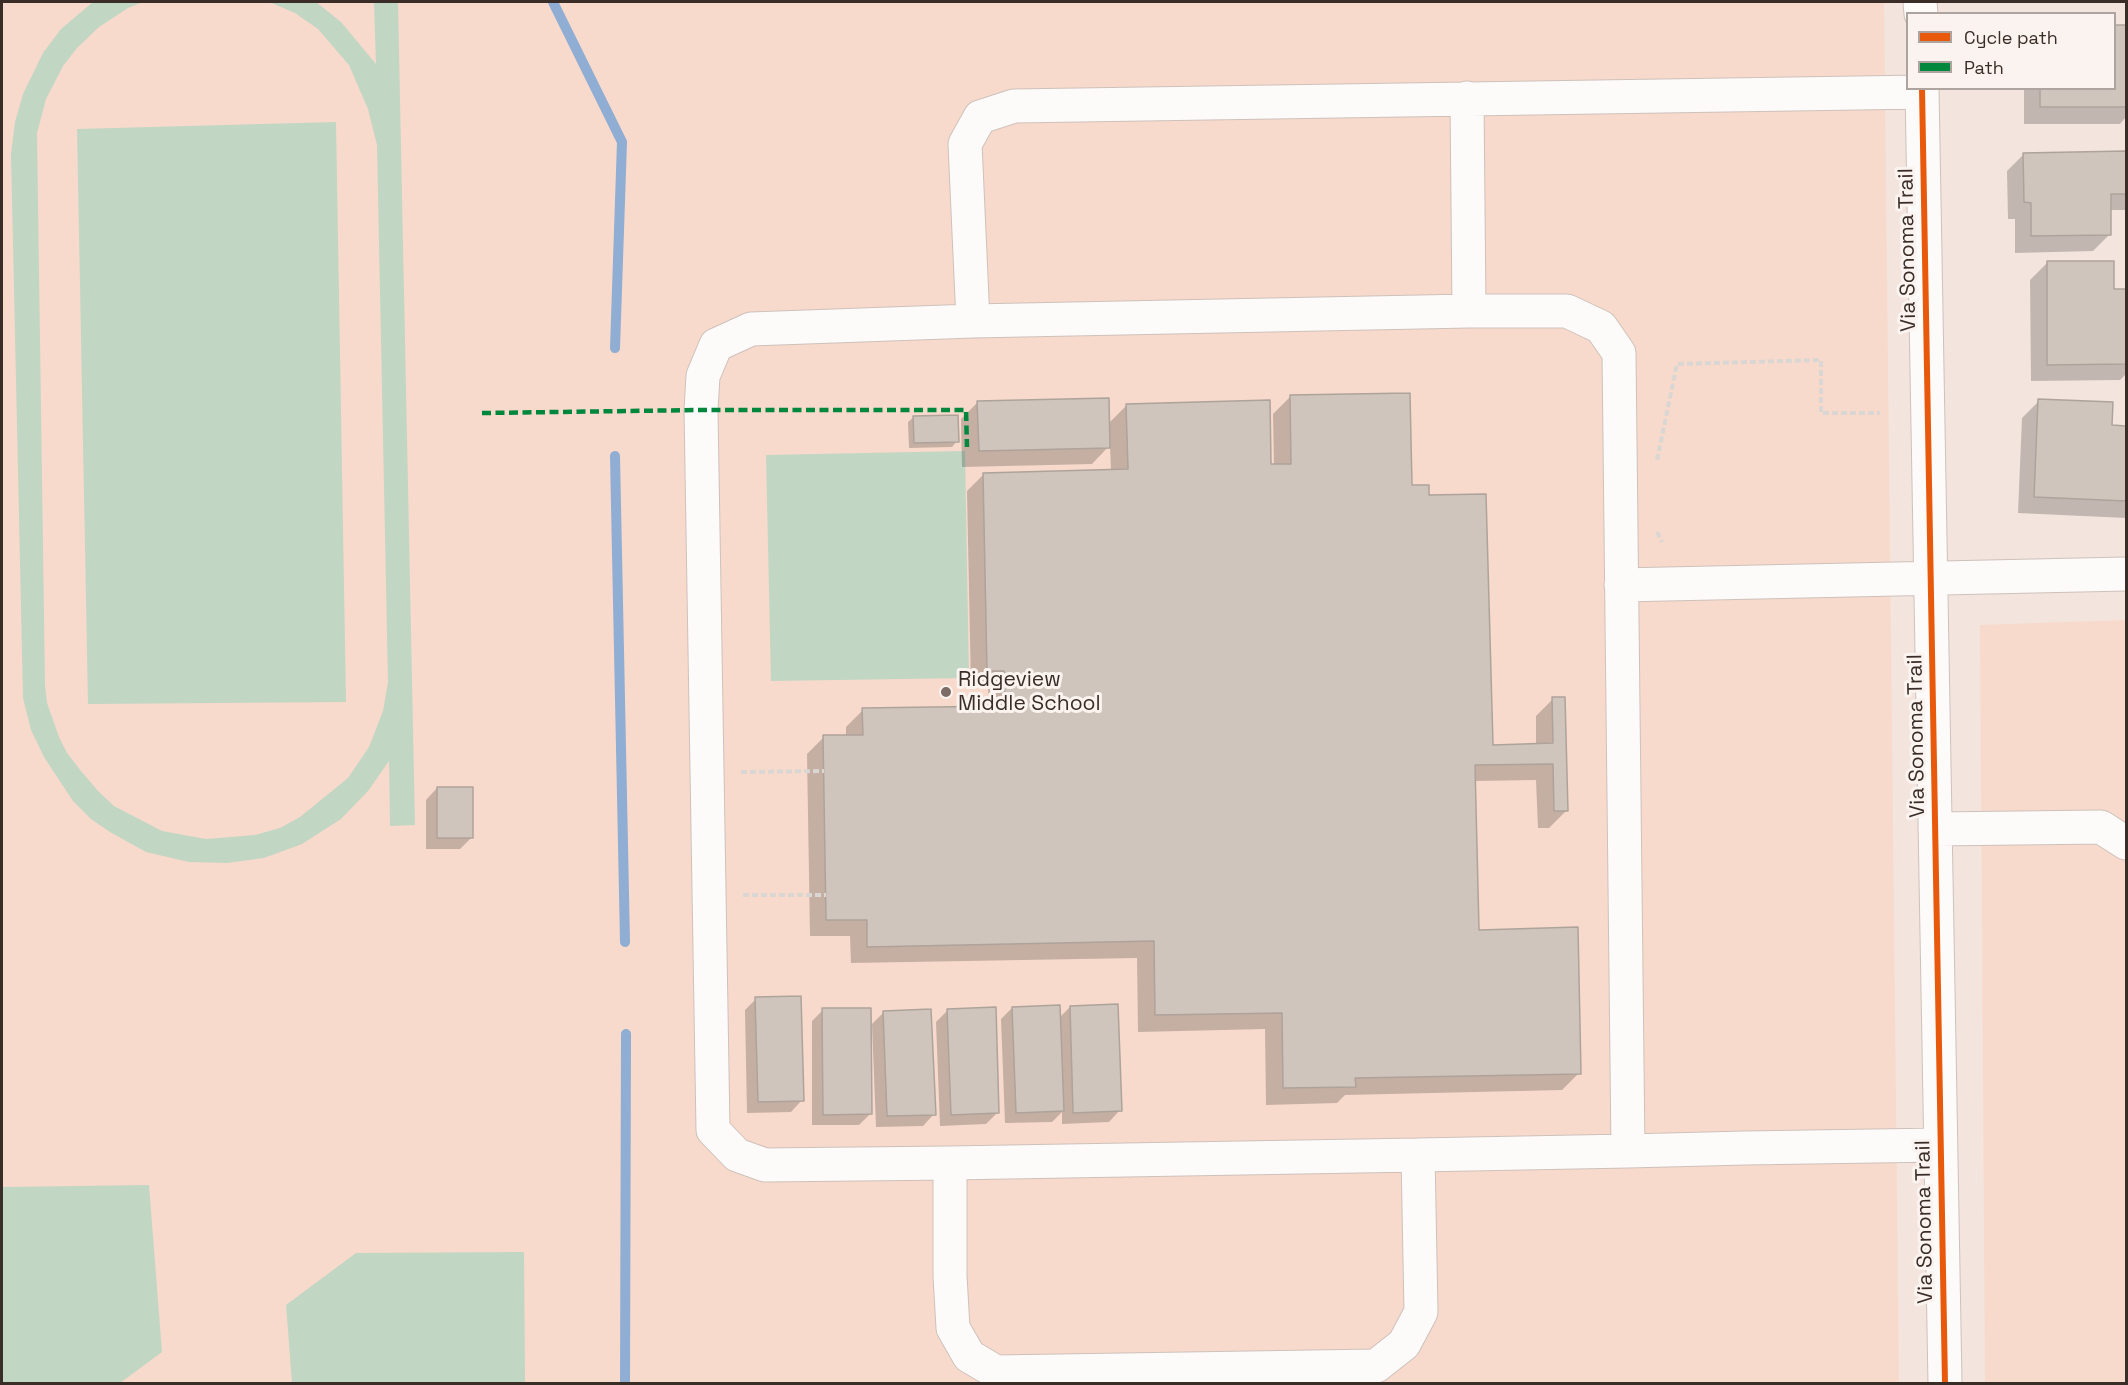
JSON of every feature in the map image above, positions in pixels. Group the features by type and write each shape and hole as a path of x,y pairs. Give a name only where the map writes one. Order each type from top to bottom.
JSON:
{"street":[{"path":"973,321 965,144 980,117 1014,106 1922,90"},
{"name":"Via Sonoma Trail","path":"1922,90 1945,1383"},
{"path":"1467,98 1470,310"},
{"path":"1628,1151 1619,353 1601,327 1567,311 1470,310 973,321 751,329 716,345 703,376 701,410 713,1130 737,1155 765,1165 950,1163 1418,1155 1628,1151 1940,1145"},
{"path":"1621,585 2127,574"},
{"path":"1935,829 2101,827 2127,843"},
{"path":"950,1163 950,1276 953,1328 969,1356 996,1372 1376,1366 1404,1344 1421,1312 1418,1155"}],"path":[{"path":"1656,464 1677,364 1821,360 1821,413 1880,413"},
{"path":"1654,526 1662,542"},
{"path":"708,772 824,771"},
{"path":"710,895 826,895"}],"shaded area":[{"name":"Ridgeview Middle School","path":"2,2 1884,2 1899,1383 2,1384"},
{"path":"2126,620 2126,1383 1985,1383 1980,625"}],"green space":[{"path":"93,2 143,2 128,8 99,27 77,48 63,66 46,99 37,133 45,685 47,703 59,737 67,753 81,771 114,806 162,831 206,839 255,835 280,828 300,817 348,778 369,747 383,711 388,682 377,145 368,109 349,65 318,29 295,13 269,2 316,2 341,22 376,64 374,2 398,2 415,825 390,826 389,761 368,791 341,819 302,844 264,858 227,863 189,862 146,852 91,819 73,801 44,757 31,730 23,698 11,154 15,122 23,94 43,53 61,29"},
{"path":"336,122 346,702 88,704 77,129"},
{"path":"965,451 969,678 771,681 766,455"},
{"path":"149,1185 162,1352 120,1383 2,1383 2,1187"},
{"path":"524,1252 525,1383 292,1383 286,1305 356,1253"}],"building":[{"path":"2116,25 2126,25 2126,107 2040,107 2040,90 2116,90"},
{"path":"2126,151 2126,194 2111,194 2111,235 2031,236 2031,203 2024,202 2023,153"},
{"path":"2047,261 2114,261 2114,289 2126,289 2126,364 2047,365"},
{"name":"Ridgeview Middle School","path":"1410,393 1412,485 1429,485 1429,495 1486,494 1493,745 1553,743 1552,697 1565,697 1568,811 1554,811 1553,764 1475,765 1479,930 1578,927 1581,1074 1355,1078 1356,1087 1283,1088 1282,1013 1155,1015 1154,941 867,947 867,920 826,920 823,735 863,735 862,708 1005,706 1004,671 987,671 983,473 1128,469 1126,404 1270,400 1271,464 1291,464 1290,395"},
{"path":"1109,398 1110,448 979,451 977,401"},
{"path":"2038,399 2113,402 2112,425 2126,426 2126,501 2034,497"},
{"path":"958,415 959,442 914,443 913,416"},
{"path":"437,787 473,787 473,838 437,838"},
{"path":"801,996 804,1101 758,1102 755,997"},
{"path":"1118,1004 1122,1111 1073,1113 1070,1006"},
{"path":"1060,1005 1064,1111 1016,1113 1012,1007"},
{"path":"996,1007 999,1113 951,1115 947,1009"},
{"path":"822,1008 871,1008 872,1114 823,1115"},
{"path":"931,1009 936,1115 887,1116 883,1011"}],"waterway":[{"path":"553,2 622,142 615,348"},
{"path":"615,456 625,942"},
{"path":"625,1384 626,1034"}],"marked path":[{"path":"482,413 966,410 967,447"}],"cycle path":[{"path":"1922,90 1945,1384"}],"place":[{"name":"Ridgeview Middle School","path":"946,692"}]}
